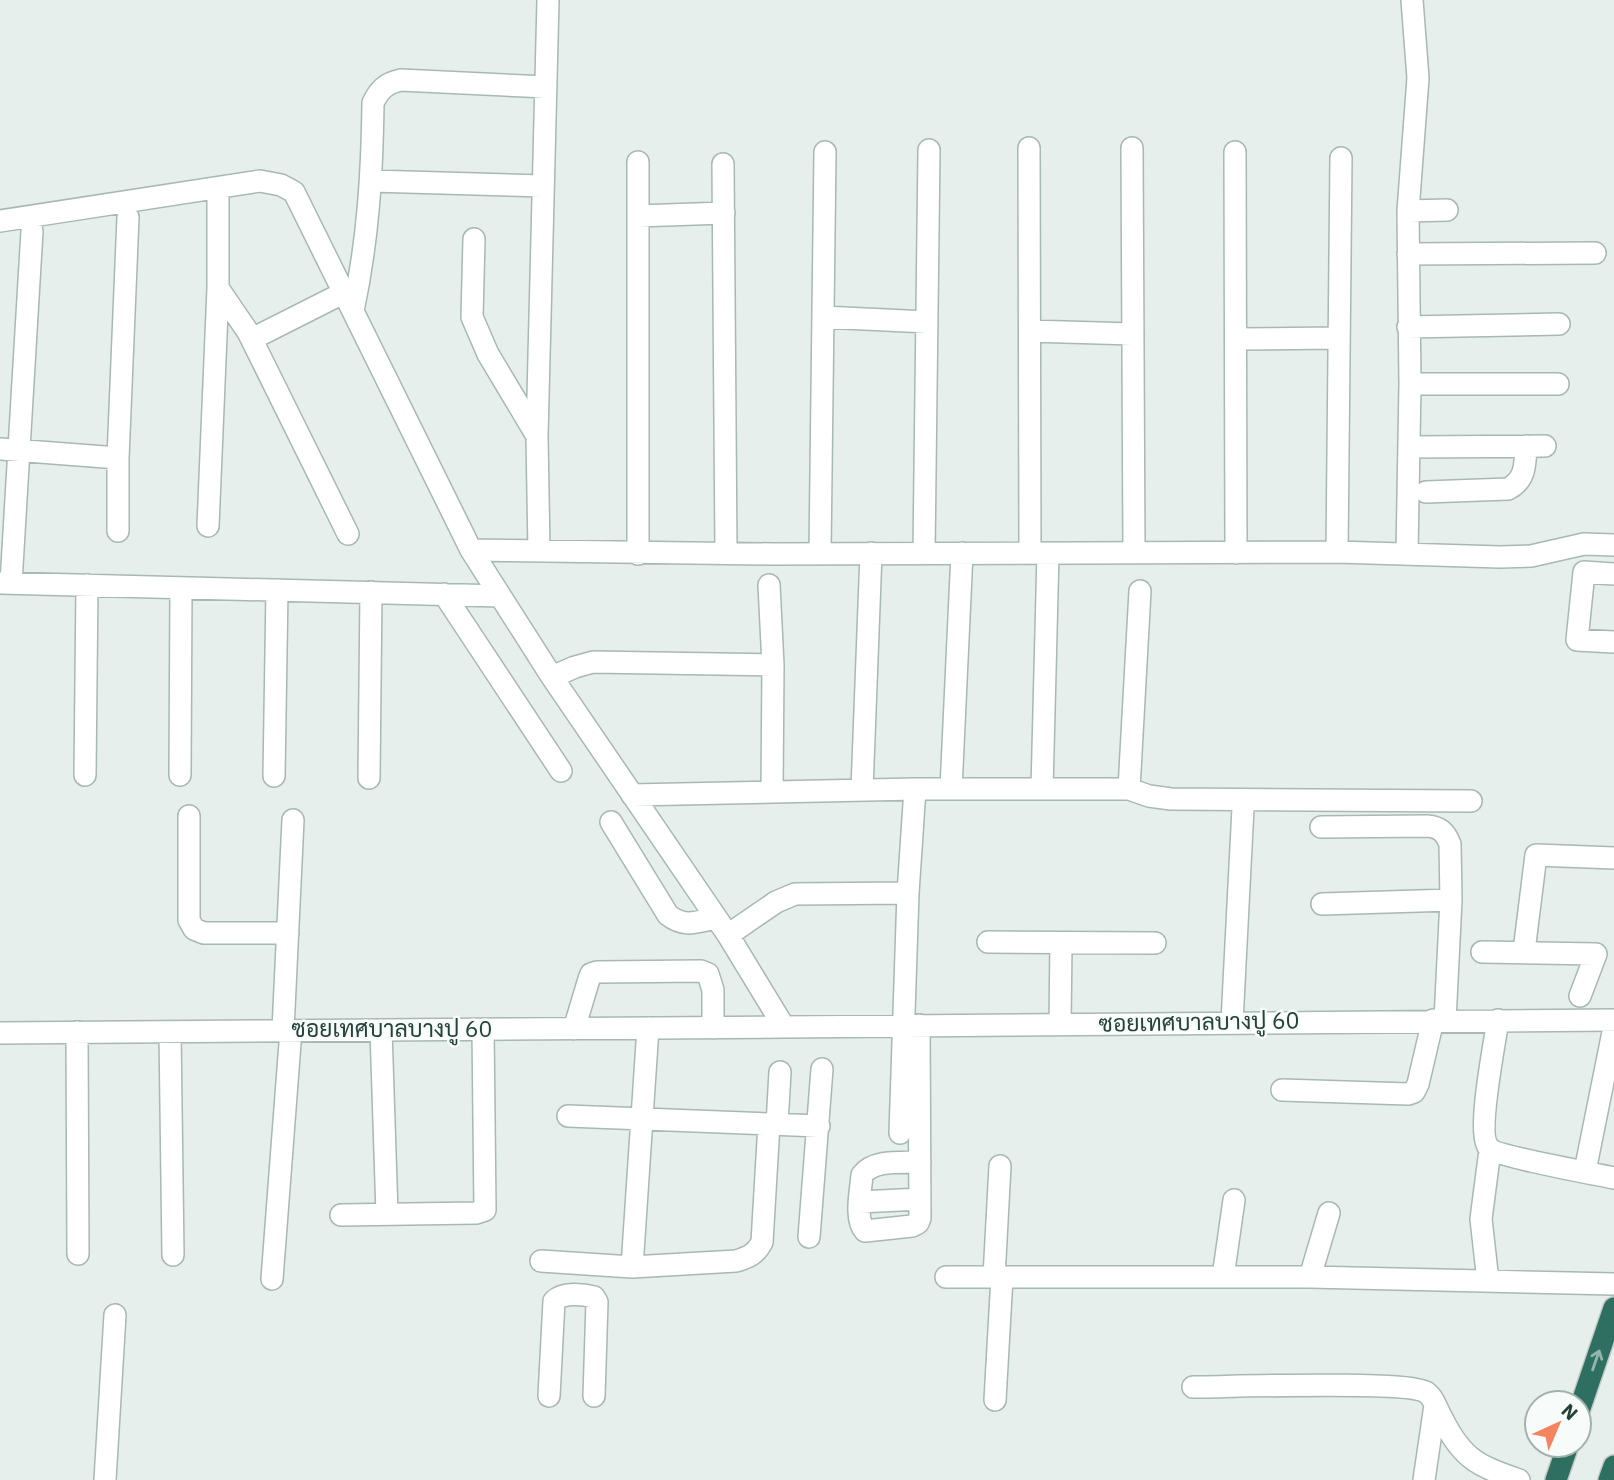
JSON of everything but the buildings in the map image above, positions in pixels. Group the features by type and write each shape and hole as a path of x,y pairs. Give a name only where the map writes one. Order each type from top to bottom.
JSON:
{"highway":[{"path":"1586,1389 1614,1308"},
{"path":"1556,1480 1563,1459"},
{"path":"1609,1480 1614,1466"}],"street":[{"path":"539,551 537,436 548,0"},
{"path":"1408,553 1408,211 1418,78 1412,0"},
{"path":"251,339 348,302 364,256 372,181 373,103 384,86 401,80 546,87"},
{"path":"1029,148 1030,331 1039,553 1042,789"},
{"path":"1132,148 1134,553"},
{"path":"923,553 929,150"},
{"path":"820,553 825,152"},
{"path":"1236,152 1237,553"},
{"path":"1337,552 1340,159"},
{"path":"638,162 638,554"},
{"path":"723,163 726,553"},
{"path":"0,221 260,181 281,185 294,192 471,550 552,677 722,926 784,1027"},
{"path":"372,181 542,186"},
{"path":"208,526 218,288 218,188"},
{"path":"1408,211 1447,210"},
{"path":"638,216 724,213"},
{"path":"118,531 118,458 128,217"},
{"path":"32,231 9,449 5,583 500,596"},
{"path":"474,239 472,317 488,354 537,436"},
{"path":"1408,254 1595,253"},
{"path":"218,288 251,339 348,534"},
{"path":"823,317 927,322"},
{"path":"1408,327 1559,324"},
{"path":"1030,331 1133,334"},
{"path":"1237,339 1338,338"},
{"path":"1410,384 1558,384"},
{"path":"1409,447 1535,446 1523,475 1517,484 1508,489 1426,492"},
{"path":"9,449 118,458"},
{"path":"471,550 638,554 1337,552 1511,557 1531,556 1584,544 1614,545"},
{"path":"862,790 870,553"},
{"path":"951,789 962,553"},
{"path":"1614,574 1584,572 1577,640 1614,642"},
{"path":"85,775 87,585"},
{"path":"769,585 773,666 772,792"},
{"path":"180,775 181,587"},
{"path":"274,776 277,590"},
{"path":"1129,789 1140,591"},
{"path":"369,778 371,592"},
{"path":"444,594 561,771"},
{"path":"552,677 593,662 773,666"},
{"path":"915,789 908,893 911,1025 920,1162 918,1223 865,1231 860,1226 860,1202 862,1175 868,1167 920,1162"},
{"path":"632,795 915,789 1129,789 1149,796 1171,799 1471,801"},
{"path":"1232,1022 1243,808"},
{"path":"188,816 189,920 194,929 204,933 288,933"},
{"path":"272,1279 287,1030 293,820"},
{"path":"611,822 668,915 678,922 722,926 796,894 908,893"},
{"path":"1282,1090 1414,1092 1439,1020 1451,900 1450,844 1444,832 1437,827 1321,827"},
{"path":"1524,951 1535,855 1614,858"},
{"path":"1322,904 1451,900"},
{"path":"988,942 1155,943"},
{"path":"1060,1024 1061,943"},
{"path":"1482,952 1596,954 1580,996"},
{"path":"573,1029 591,974 701,971 708,974 712,990 713,1028"},
{"path":"1488,1281 1481,1219 1490,1150 1485,1142 1484,1119 1499,1020"},
{"name":"ซอยเทศบาลบางปู 60","path":"0,1033 1614,1020"},
{"path":"900,1133 911,1025"},
{"path":"1585,1171 1614,1027"},
{"path":"632,1267 648,1028"},
{"path":"381,1030 387,1214"},
{"path":"341,1215 476,1213 485,1210 483,1030"},
{"path":"77,1032 78,1254"},
{"path":"170,1032 173,1255"},
{"path":"809,1237 822,1069"},
{"path":"541,1261 632,1267 736,1261 750,1257 762,1242 780,1072"},
{"path":"568,1116 819,1126"},
{"path":"1490,1150 1614,1178"},
{"path":"995,1400 1000,1166"},
{"path":"860,1202 920,1199"},
{"path":"1223,1277 1234,1200"},
{"path":"1310,1277 1329,1213"},
{"path":"587,1295 588,1265"},
{"path":"946,1277 1310,1277 1614,1284"},
{"path":"549,1396 554,1301 563,1295 587,1295 594,1297 597,1302 594,1396"},
{"path":"105,1480 115,1315"},
{"path":"1194,1387 1405,1387 1422,1390 1430,1394 1452,1439 1466,1455 1481,1466 1519,1480"},
{"path":"1424,1480 1435,1405"}]}
